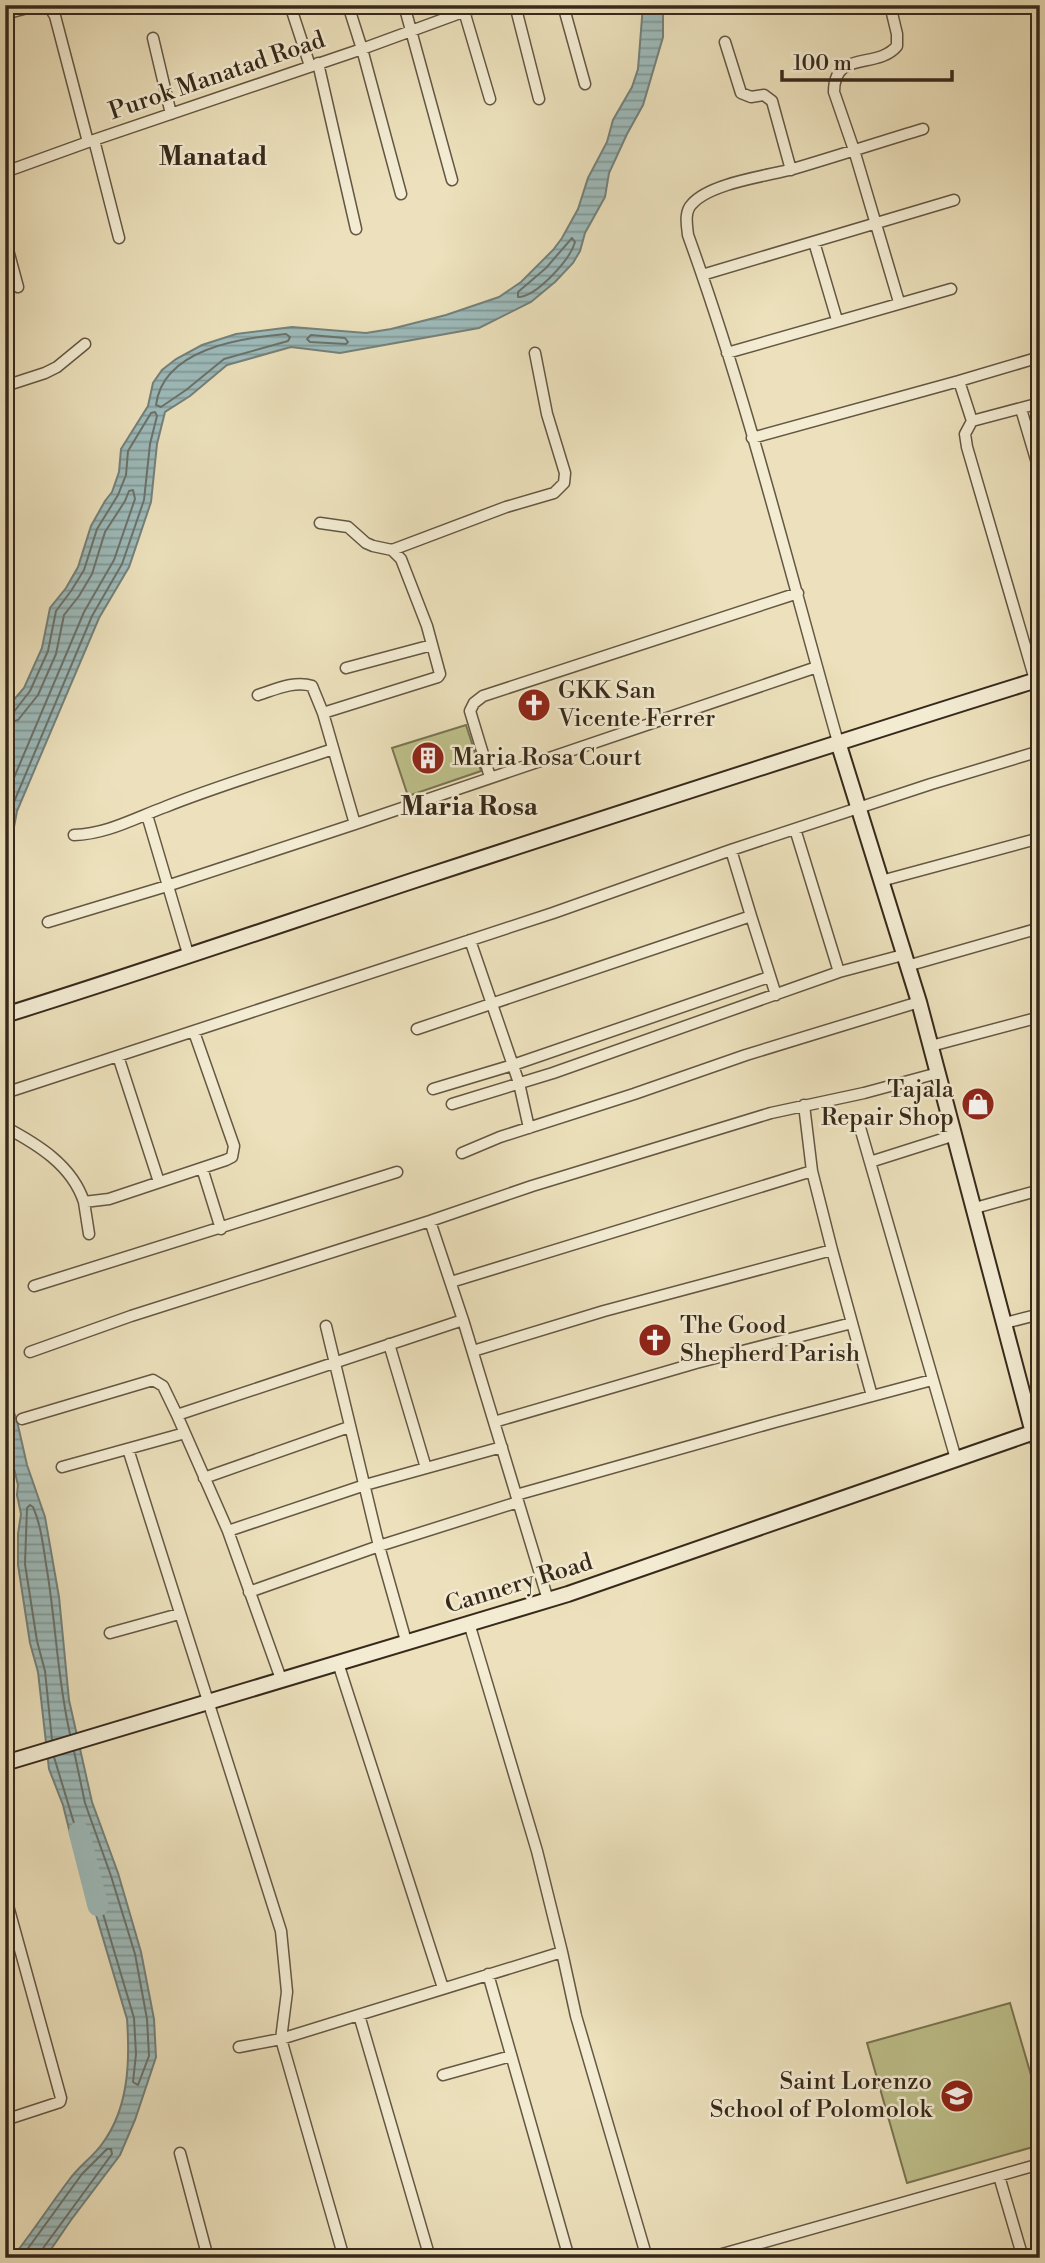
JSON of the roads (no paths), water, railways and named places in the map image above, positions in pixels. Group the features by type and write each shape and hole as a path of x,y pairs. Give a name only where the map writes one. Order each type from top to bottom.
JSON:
{"street":[{"path":"5,15 38,5"},
{"path":"48,5 55,16 119,238"},
{"path":"290,5 314,65 356,229"},
{"path":"348,5 401,194"},
{"path":"404,5 452,180"},
{"name":"Purok Manatad Road","path":"5,172 482,5"},
{"path":"515,5 539,99"},
{"path":"563,5 585,84"},
{"path":"890,5 897,46 887,53 850,64 840,70 834,83 837,102 899,302"},
{"path":"468,9 490,99"},
{"path":"153,38 172,114"},
{"path":"725,43 741,93 751,97 764,95 772,101 791,170"},
{"path":"923,129 791,170 741,181 704,195 692,203 686,220 688,235 727,353 798,593 838,742 919,1002 1040,1455"},
{"path":"702,275 954,200"},
{"path":"5,239 18,287"},
{"path":"814,242 837,320"},
{"path":"727,353 951,289"},
{"path":"5,386 51,370 85,344"},
{"path":"320,523 348,527 373,546 392,550 506,506 554,493 564,483 565,472 547,414 535,353"},
{"path":"752,438 1040,357"},
{"path":"5,1016 1037,679 967,447 965,434 972,421 959,381"},
{"path":"972,421 1040,403"},
{"path":"1021,409 1040,473"},
{"path":"323,713 438,677 440,674 401,559 392,550"},
{"path":"489,777 470,711 474,703 483,696 798,593"},
{"path":"346,668 432,645"},
{"path":"48,922 355,824 817,667"},
{"path":"258,695 305,684 312,686 323,713 355,824"},
{"path":"74,835 93,835 334,749"},
{"path":"5,1093 552,913 731,850 1040,751"},
{"path":"147,815 189,957"},
{"path":"795,829 839,972"},
{"path":"881,881 1040,838"},
{"path":"731,850 776,995"},
{"path":"417,1029 751,916"},
{"path":"452,1104 839,972 905,960 1040,928"},
{"path":"470,940 519,1083 529,1128"},
{"path":"433,1089 513,1065 769,977"},
{"path":"462,1153 500,1137 746,1055 919,1002"},
{"path":"931,1046 1040,1017"},
{"path":"84,1202 109,1199 232,1157 234,1146 194,1032"},
{"path":"118,1056 159,1182"},
{"path":"30,1352 131,1316 532,1186 804,1105 864,1093 937,1073"},
{"path":"804,1105 813,1171 872,1396"},
{"path":"859,1124 956,1459"},
{"path":"5,1127 30,1140 61,1164 75,1182 84,1202 89,1234"},
{"path":"870,1162 955,1135"},
{"path":"202,1168 220,1228"},
{"path":"451,1282 813,1171"},
{"path":"34,1286 397,1172"},
{"path":"975,1208 1040,1190"},
{"path":"430,1221 473,1351 548,1600"},
{"path":"473,1351 604,1311 832,1250"},
{"path":"1006,1323 1040,1314"},
{"path":"177,1415 463,1320"},
{"path":"494,1422 696,1363 852,1323"},
{"path":"326,1326 379,1546 406,1641"},
{"path":"389,1344 426,1468"},
{"path":"22,1419 153,1380 163,1386 228,1531 281,1679"},
{"path":"249,1591 517,1498 932,1380"},
{"path":"204,1478 349,1427"},
{"name":"Cannery Road","path":"5,1763 548,1600 1036,1432"},
{"path":"62,1467 184,1433"},
{"path":"228,1531 365,1485 502,1447"},
{"path":"128,1449 281,1931 287,1992 281,2039 344,2258"},
{"path":"110,1633 180,1614"},
{"path":"469,1623 537,1852 576,2016 647,2258"},
{"path":"338,1663 443,1988"},
{"path":"5,1895 61,2098 60,2102 51,2106 5,2120"},
{"path":"239,2047 281,2039 562,1952"},
{"path":"488,1974 569,2258"},
{"path":"359,2015 430,2258"},
{"path":"443,2075 511,2056"},
{"path":"180,2153 208,2258"},
{"path":"708,2258 1040,2164"},
{"path":"999,2176 1022,2255 1033,2258"}],"water":[{"path":"643,5 663,5 663,37 643,105 609,173 605,197 585,233 580,251 555,282 531,302 479,328 340,353 291,347 227,365 190,396 165,412 157,444 151,502 129,567 99,618 17,811 5,865 5,715 24,688 42,648 50,608 78,567 91,526 112,492 119,472 121,449 148,406 153,383 162,370 202,345 236,334 292,327 366,333 391,329 446,315 499,297 521,282 562,238 578,209 588,178 607,142 613,120 632,87 638,69"},
{"path":"5,1387 45,1517 59,1597 69,1700 92,1802 118,1873 141,1952 154,2019 156,2057 120,2155 45,2258 12,2258 69,2180 98,2149 111,2130 123,2100 126,2084 128,2035 127,2019 94,1908 84,1856 71,1837 63,1805 49,1769 38,1672 30,1643 18,1565 21,1514 18,1485 5,1432"}],"waterway":[{"path":"79,1832 98,1906"}],"place":[{"name":"GKK San Vicente Ferrer","path":"534,705"},
{"name":"Maria Rosa Court","path":"428,758"},
{"name":"Tajala Repair Shop","path":"978,1104"},
{"name":"The Good Shepherd Parish","path":"655,1340"},
{"name":"Saint Lorenzo School of Polomolok","path":"957,2096"}],"district":[{"name":"Manatad","path":"213,157"},
{"name":"Maria Rosa","path":"469,807"}]}
